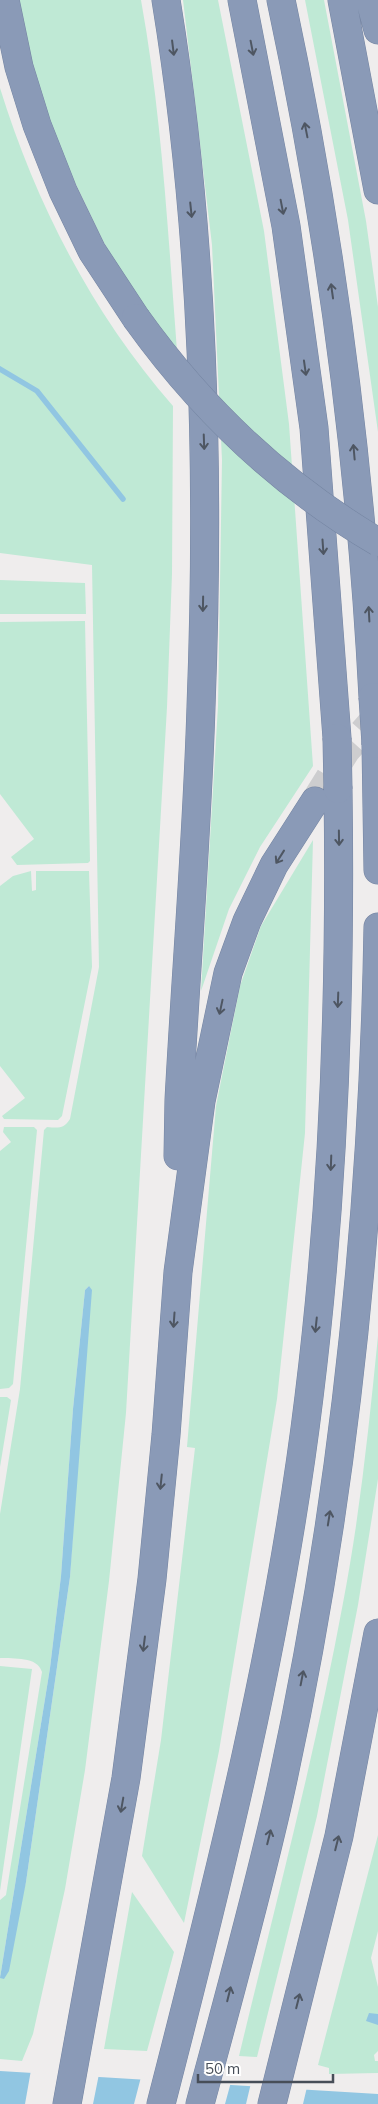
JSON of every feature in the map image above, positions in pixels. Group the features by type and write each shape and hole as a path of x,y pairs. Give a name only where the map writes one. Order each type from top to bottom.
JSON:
{"highway":[{"path":"5,0 19,67 37,125 63,191 92,251 136,318 188,385 257,455 307,495 378,542"},
{"path":"166,0 173,44 195,249 202,340 205,459 202,707 179,1100 178,1272"},
{"path":"161,2104 238,1796 279,1591 309,1398 331,1180 340,929 327,795 337,738 314,428 286,226 242,0"},
{"path":"281,0 322,220 351,422 368,603 376,744 378,870"},
{"path":"342,0 378,190"},
{"path":"370,0 378,30"},
{"path":"67,2104 126,1778 148,1608 166,1436 178,1272 201,1101 228,973 247,921 274,865 327,795"},
{"path":"200,2104 278,1802 317,1597 345,1412 368,1184 376,1037 378,928"},
{"path":"272,2104 339,1836 378,1633"}],"green space":[{"path":"18,0 141,0 159,131 177,351 135,298 103,241 46,122 29,65"},
{"path":"183,0 218,0 264,231 289,424 313,766 260,847 229,909 201,991 218,706 222,460 212,245"},
{"path":"305,0 324,0 366,221 378,307 378,432 348,220"},
{"path":"0,88 31,174 70,256 92,295 117,333 173,406 172,574 167,707 126,1413 109,1581 85,1770 65,1889 33,2034 22,2061 0,2059 0,1978 0,1900 6,1895 42,1672 35,1663 24,1659 0,1658 0,1514 20,1389 44,1130 47,1127 58,1128 63,1126 70,1119 99,967 92,565 0,553","holes":["89,1286 70,1577 26,1882 0,1978 50,1668 61,1576 73,1409 85,1290"]},
{"path":"0,580 85,583 86,614 0,614"},
{"path":"85,621 90,861 88,863 17,865 11,857 34,839 0,794 0,622"},
{"path":"313,840 305,1133 277,1399 219,1751 184,1923 142,1856 161,1740 195,1448 187,1447 216,1106 240,986 261,926"},
{"path":"31,871 32,891 36,890 36,871 89,871 92,967 62,1116 58,1120 4,1119 2,1116 25,1098 0,1066 0,886 13,876"},
{"path":"4,1127 34,1127 37,1130 13,1384 9,1388 0,1389 0,1151 11,1142 3,1132"},
{"path":"378,1336 378,1479 358,1605 317,1816 257,2057 239,2056 307,1774 332,1660 349,1570 359,1503"},
{"path":"0,1397 7,1397 11,1400 0,1467"},
{"path":"0,1666 32,1669 0,1891"},
{"path":"378,1835 378,1931 371,1958 378,1987 378,2051 374,2055 375,2061 378,2061 378,2073 329,2074 329,2068 318,2065"},
{"path":"132,1892 174,1952 147,2051 104,2049"}],"water":[{"path":"89,1286 92,1290 70,1577 26,1882 9,1971 4,1979 0,1978 50,1668 61,1576 73,1409 85,1290"},
{"path":"369,2013 378,2014 378,2025 366,2021"},
{"path":"0,2071 378,2094 378,2104 0,2104"}],"pier":[{"path":"31,2070 99,2074 93,2104 25,2104"},
{"path":"141,2077 231,2082 225,2104 134,2104"},
{"path":"251,2083 307,2087 303,2104 246,2104"}],"waterway":[{"path":"0,369 37,391 123,499"}],"tunnel":[{"path":"315,801 346,751 378,715"}]}
